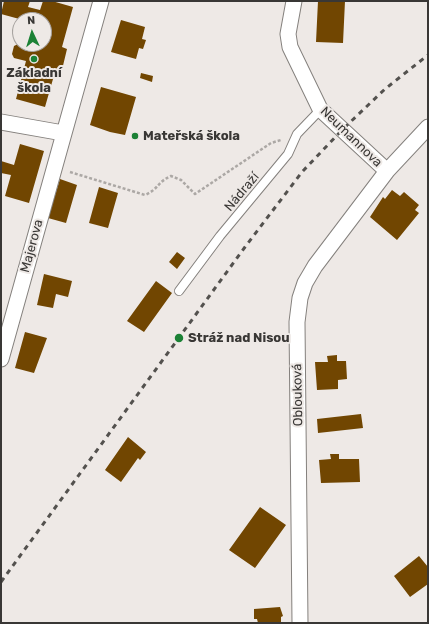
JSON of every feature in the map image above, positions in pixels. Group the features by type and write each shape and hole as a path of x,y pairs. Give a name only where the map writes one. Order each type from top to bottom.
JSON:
{"street":[{"name":"Majerova","path":"1,359 101,1"},
{"name":"Neumannova","path":"294,1 288,34 290,47 320,109 322,108 387,171 428,127"},
{"path":"1,122 63,133"},
{"name":"Oblouková","path":"300,623 297,322 300,298 305,283 315,266 387,171"}],"lane":[{"name":"Nádraží","path":"179,291 220,236 288,154 298,134 322,108"}],"path":[{"path":"54,167 145,195 154,191 161,180 171,176 180,180 195,194 271,143 298,134"}],"building":[{"path":"4,1 30,1 28,7 40,10 43,1 52,1 73,7 62,47 67,49 61,74 55,72 45,107 16,99 26,61 14,58 12,54 12,52 52,52 52,12 12,12 12,17 1,14"},
{"path":"318,1 345,1 343,43 316,42"},
{"path":"121,20 145,27 142,39 146,40 143,49 139,48 136,59 111,52"},
{"path":"141,73 153,76 152,82 140,78"},
{"path":"101,87 136,97 125,135 110,132 90,125"},
{"path":"20,144 44,151 29,203 5,196 11,175 1,173 1,161 14,165"},
{"path":"60,179 77,185 66,223 48,218"},
{"path":"99,187 118,193 108,228 89,223"},
{"path":"392,190 400,196 404,192 419,205 415,210 419,213 397,240 370,217 383,197 385,199"},
{"path":"177,252 185,258 177,269 169,262"},
{"path":"44,274 72,281 68,297 56,294 53,308 37,305"},
{"path":"156,281 172,293 144,332 127,321"},
{"path":"25,332 47,338 34,373 15,368"},
{"path":"337,355 337,361 346,361 347,379 338,380 338,389 317,390 315,362 328,362 327,356"},
{"path":"361,414 363,428 318,433 317,419"},
{"path":"128,437 146,452 140,460 138,458 121,482 105,470"},
{"path":"330,454 339,454 339,459 359,459 360,482 321,483 319,460 331,459"},
{"path":"260,507 286,525 255,568 229,550"},
{"path":"419,556 428,567 428,584 410,597 394,576"},
{"path":"280,607 283,616 281,617 281,623 258,623 257,619 254,619 254,609"}],"railway":[{"path":"1,582 245,247 302,172 343,129 385,89 428,55"}],"place":[{"name":"Základní škola","path":"34,59"},
{"name":"Mateřská škola","path":"135,136"},
{"name":"Stráž nad Nisou","path":"179,338"}]}
